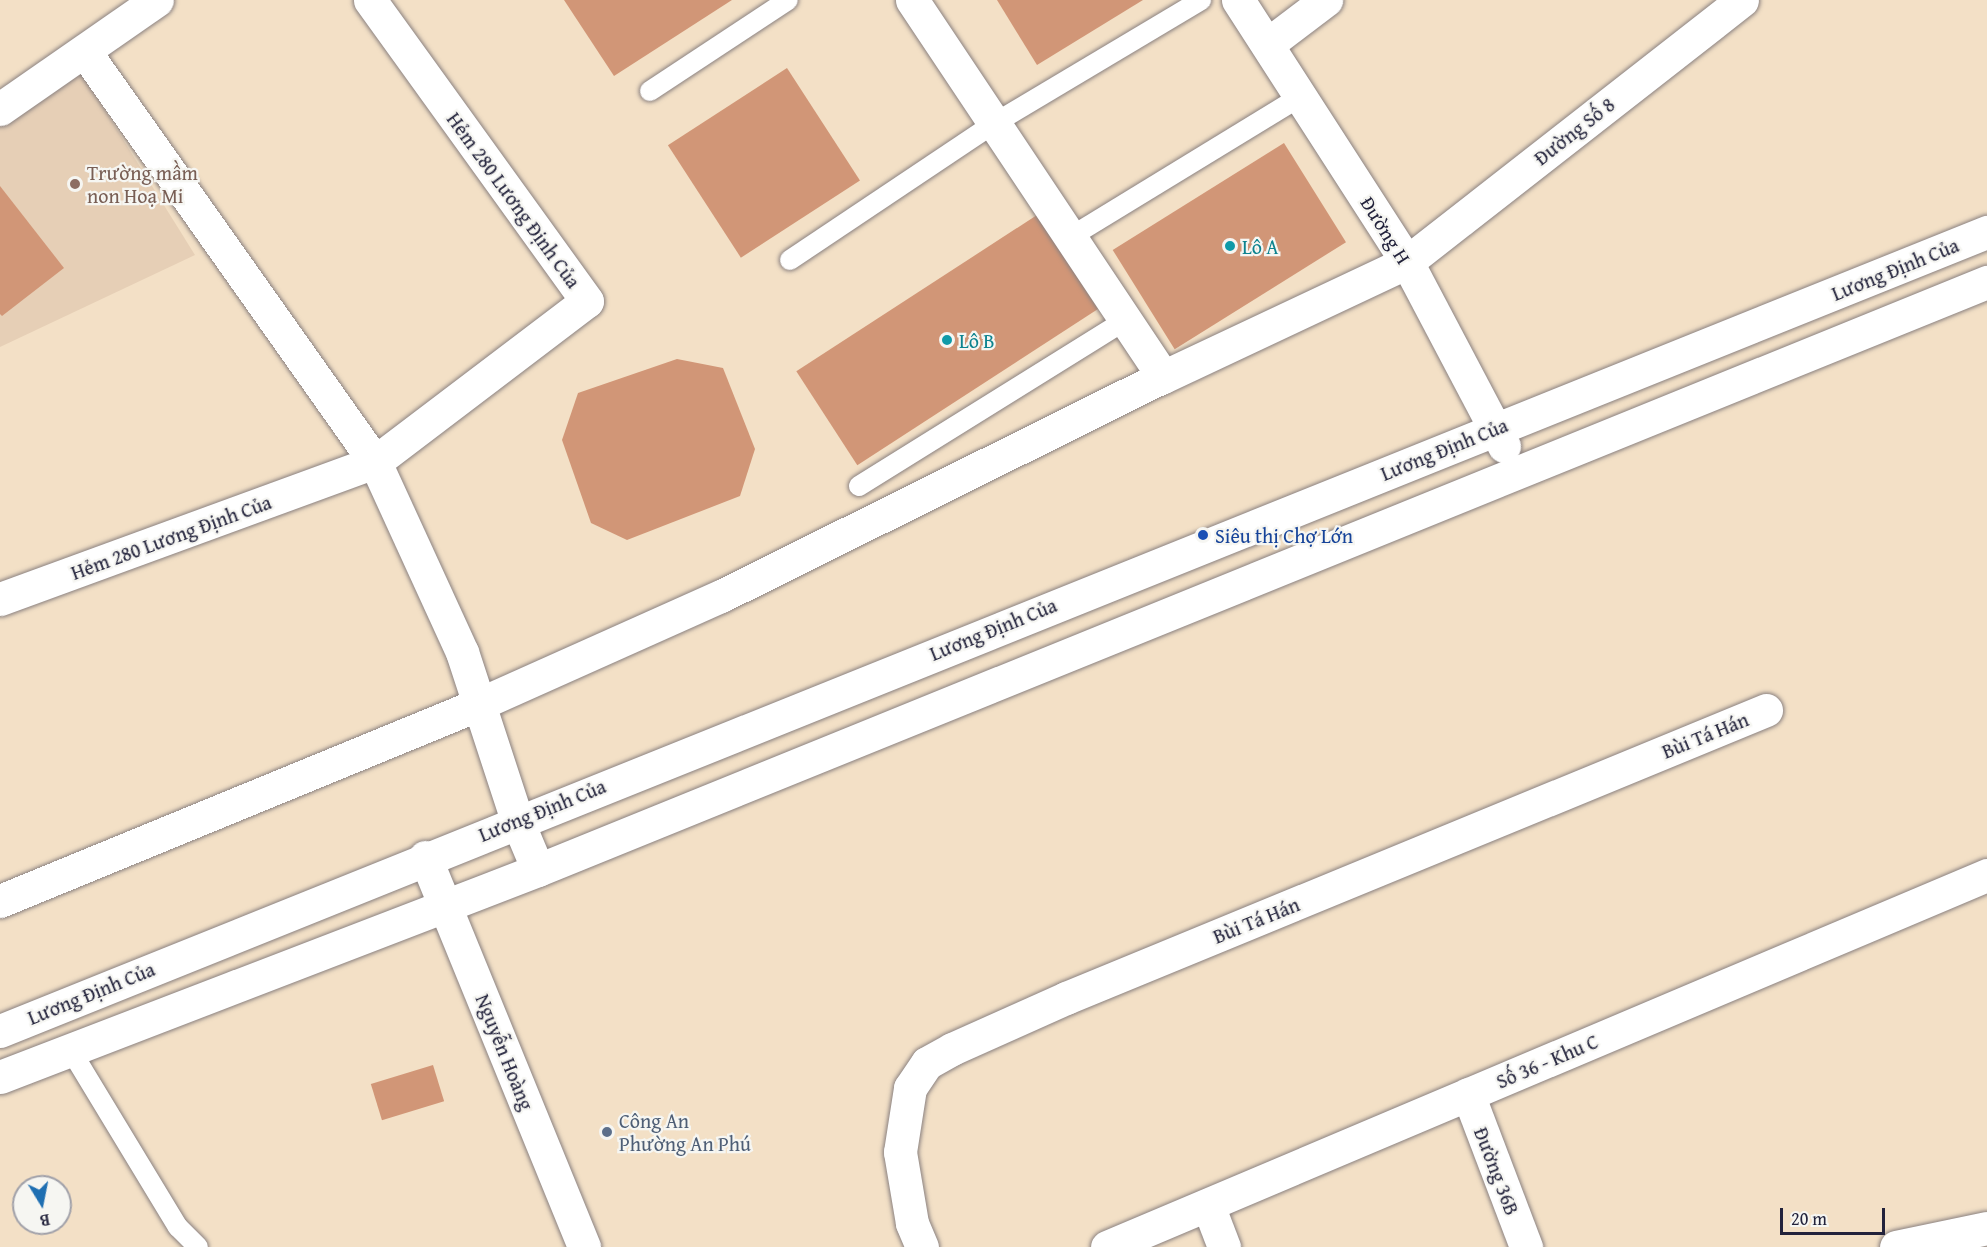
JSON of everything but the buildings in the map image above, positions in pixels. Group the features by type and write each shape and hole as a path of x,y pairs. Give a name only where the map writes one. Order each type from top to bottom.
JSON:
{"street":[{"path":"0,109 157,0"},
{"name":"Hẻm 280 Lương Định Của","path":"0,599 375,462 587,301 370,0"},
{"path":"912,0 1072,236 1163,377"},
{"name":"Đường H","path":"1238,0 1407,262 1497,428 1515,471"},
{"path":"1268,44 1326,0"},
{"name":"Đường Số 8","path":"477,705 721,596 1163,377 1407,262 1742,0"},
{"path":"85,52 375,462 462,652 477,705 517,820 538,870"},
{"name":"Lương Định Của","path":"0,1031 517,820 1987,232"},
{"path":"0,1077 538,870 1515,471 1987,282"},
{"path":"0,901 477,705"},
{"name":"Bùi Tá Hán","path":"922,1247 912,1223 900,1152 910,1088 927,1063 1056,1002 1766,710"},
{"name":"Nguyễn Hoàng","path":"425,857 584,1247"},
{"name":"Số 36 - Khu C","path":"1107,1247 1468,1094 1984,885"},
{"name":"Đường 36B","path":"1468,1094 1526,1247"},
{"path":"1208,1205 1224,1247"},
{"path":"1896,1247 1987,1228"}],"lane":[{"path":"650,91 788,0"},
{"path":"790,260 995,123 1201,0"},
{"path":"1072,236 1301,96"},
{"path":"859,486 1127,319"},
{"path":"70,1049 178,1227 198,1247"}],"shaded area":[{"name":"Trường mầm non Hoạ Mi","path":"81,72 195,255 0,347 0,114"}],"place":[{"name":"Trường mầm non Hoạ Mi","path":"75,184"},
{"name":"Lô A","path":"1230,246"},
{"name":"Lô B","path":"947,340"},
{"name":"Siêu thị Chợ Lớn","path":"1203,535"},
{"name":"Công An Phường An Phú","path":"607,1132"}]}
